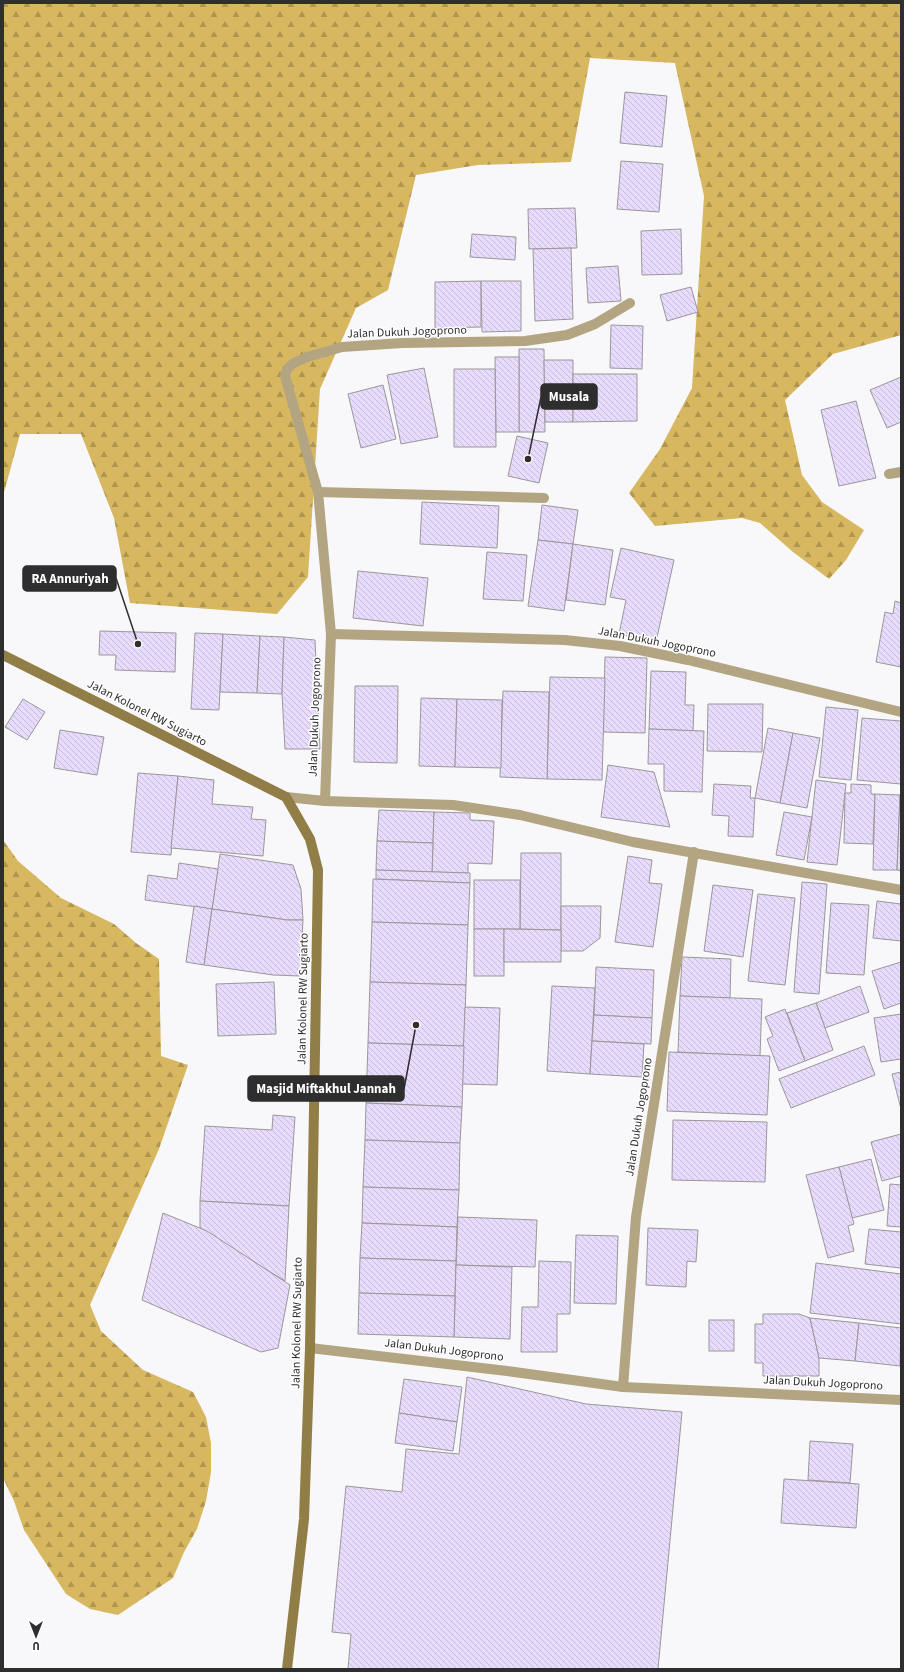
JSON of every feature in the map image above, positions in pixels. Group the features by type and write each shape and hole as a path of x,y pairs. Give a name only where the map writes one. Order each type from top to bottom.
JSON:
{"main road":[{"name":"Jalan Kolonel RW Sugiarto","path":"3,655 286,797 310,838 318,870 310,1348 304,1519 287,1669"}],"street":[{"name":"Jalan Dukuh Jogoprono","path":"325,801 331,634 318,492 285,376 287,369 294,363 307,357 342,347 402,343 525,341 568,335 594,324 630,304"},
{"path":"889,474 901,472"},
{"path":"318,492 544,498"},
{"name":"Jalan Dukuh Jogoprono","path":"331,634 565,640 620,646 688,660 901,712"},
{"path":"286,797 325,801 453,805 520,815 633,842 901,890"},
{"name":"Jalan Dukuh Jogoprono","path":"623,1387 636,1217 694,852"},
{"name":"Jalan Dukuh Jogoprono","path":"310,1348 499,1370 623,1387 901,1400"}],"green space":[{"path":"3,3 901,3 901,335 833,354 785,400 802,475 822,502 864,530 846,560 829,579 793,552 760,523 742,518 655,526 629,493 660,449 692,388 704,196 675,63 590,58 571,162 478,165 416,175 388,290 356,308 320,389 308,577 277,614 130,603 114,518 81,434 20,434 3,496"},
{"path":"3,840 18,861 61,898 114,924 136,943 159,959 161,1056 188,1065 159,1149 90,1305 101,1331 143,1370 193,1392 206,1417 211,1443 211,1472 206,1501 197,1529 184,1552 173,1578 118,1615 90,1609 66,1594 24,1530 14,1501 3,1478"}],"building":[{"path":"625,92 667,96 662,147 620,143"},
{"path":"621,161 663,164 659,212 617,209"},
{"path":"575,208 577,248 529,249 528,209"},
{"path":"681,229 682,274 642,275 641,231"},
{"path":"472,234 516,237 515,260 470,257"},
{"path":"571,248 573,319 535,321 533,249"},
{"path":"618,266 621,301 588,303 586,268"},
{"path":"481,281 481,327 435,328 435,282"},
{"path":"481,281 521,281 521,331 482,332"},
{"path":"691,287 698,312 667,321 660,295"},
{"path":"611,325 643,326 642,369 610,368"},
{"path":"519,349 544,349 545,432 519,432"},
{"path":"495,357 519,357 519,432 496,432"},
{"path":"544,360 573,360 573,422 545,422"},
{"path":"424,368 438,437 401,444 387,375"},
{"path":"454,369 495,369 496,447 454,447"},
{"path":"573,374 637,374 637,421 573,422"},
{"path":"901,377 901,422 887,428 870,390"},
{"path":"383,385 396,439 361,448 348,394"},
{"path":"856,401 876,478 839,486 821,410"},
{"path":"517,436 548,443 539,483 508,476"},
{"path":"422,502 499,506 497,548 420,544"},
{"path":"542,505 578,510 573,544 538,540"},
{"path":"538,540 573,544 564,611 528,606"},
{"path":"573,544 613,550 605,605 566,600"},
{"path":"621,548 674,560 656,642 619,634 626,600 610,597"},
{"path":"487,552 527,555 523,601 483,599"},
{"path":"358,571 428,578 423,626 353,618"},
{"path":"895,601 901,603 901,667 876,662 885,612 893,614"},
{"path":"100,631 176,633 175,672 115,670 116,655 99,655"},
{"path":"195,633 223,634 219,710 191,709"},
{"path":"223,634 260,636 257,693 220,692"},
{"path":"260,636 284,637 282,694 257,693"},
{"path":"284,637 315,640 320,749 285,749 282,694"},
{"path":"605,657 647,658 645,733 603,732"},
{"path":"651,671 686,672 685,705 694,705 693,731 649,729"},
{"path":"550,677 605,678 602,780 547,779"},
{"path":"355,686 398,686 397,763 354,762"},
{"path":"503,691 549,692 547,779 500,777"},
{"path":"421,698 457,699 455,767 419,766"},
{"path":"23,699 45,712 27,740 5,727"},
{"path":"457,699 502,700 501,768 455,767"},
{"path":"708,704 763,704 762,752 707,751"},
{"path":"826,707 858,710 851,780 819,777"},
{"path":"862,718 901,721 901,784 857,780"},
{"path":"768,728 793,733 780,803 755,798"},
{"path":"649,729 704,731 702,792 664,791 664,764 648,764"},
{"path":"60,730 104,737 97,775 54,768"},
{"path":"793,733 820,738 807,808 780,803"},
{"path":"608,765 654,772 670,827 601,817"},
{"path":"138,773 178,776 171,855 131,852"},
{"path":"178,776 214,780 212,804 253,807 251,819 266,820 263,856 171,848"},
{"path":"816,780 846,784 837,865 807,862"},
{"path":"714,784 751,786 750,798 755,798 753,837 728,836 729,816 712,815"},
{"path":"851,784 871,785 871,794 875,794 873,844 844,843 845,793 851,793"},
{"path":"875,794 900,795 897,870 873,870"},
{"path":"901,795 901,871 897,870"},
{"path":"379,810 434,812 433,843 377,841"},
{"path":"434,812 470,813 470,820 494,821 492,864 468,863 468,873 432,872"},
{"path":"784,812 812,817 804,860 776,855"},
{"path":"377,841 433,843 432,872 376,870"},
{"path":"521,853 561,853 561,930 520,929"},
{"path":"220,854 293,865 301,889 303,920 287,920 212,909"},
{"path":"628,856 652,860 649,883 662,884 653,947 615,942"},
{"path":"179,863 218,869 212,909 145,900 148,875 177,879"},
{"path":"376,870 470,873 470,883 376,879"},
{"path":"373,879 470,883 468,925 372,922"},
{"path":"474,880 520,880 520,929 474,929"},
{"path":"802,882 827,884 819,994 794,992"},
{"path":"713,885 753,890 743,957 704,951"},
{"path":"758,894 795,898 785,985 748,981"},
{"path":"877,901 901,904 901,941 873,938"},
{"path":"831,903 869,905 864,975 826,973"},
{"path":"194,906 212,909 204,965 186,962"},
{"path":"561,906 601,906 600,938 583,951 561,951"},
{"path":"212,909 287,920 303,920 300,976 273,975 204,965"},
{"path":"372,922 468,925 466,985 370,982"},
{"path":"474,929 504,929 504,976 474,976"},
{"path":"504,929 561,930 561,962 504,962"},
{"path":"682,957 731,959 730,998 680,996"},
{"path":"901,962 901,1003 884,1009 872,971"},
{"path":"596,967 654,970 652,1018 594,1015"},
{"path":"274,982 276,1034 218,1036 216,984"},
{"path":"370,982 466,985 464,1046 368,1043"},
{"path":"552,986 595,988 590,1074 547,1071"},
{"path":"860,986 869,1012 825,1028 816,1003"},
{"path":"680,996 762,999 760,1056 678,1052"},
{"path":"816,1003 833,1050 805,1061 787,1013"},
{"path":"465,1007 500,1008 497,1085 462,1084"},
{"path":"785,1009 805,1061 779,1071 767,1039 773,1036 765,1017"},
{"path":"901,1014 901,1059 881,1062 874,1018"},
{"path":"594,1015 652,1018 651,1044 592,1041"},
{"path":"592,1041 644,1044 642,1077 590,1074"},
{"path":"368,1043 464,1046 462,1107 366,1103"},
{"path":"864,1046 875,1075 791,1108 779,1079"},
{"path":"669,1052 770,1056 767,1115 667,1111"},
{"path":"901,1072 901,1109 892,1074"},
{"path":"366,1103 462,1107 460,1143 365,1140"},
{"path":"273,1115 295,1117 289,1206 200,1201 205,1126 272,1130"},
{"path":"673,1120 767,1122 765,1182 672,1180"},
{"path":"901,1134 901,1176 882,1181 871,1142"},
{"path":"365,1140 460,1143 459,1190 363,1187"},
{"path":"871,1159 884,1210 852,1218 839,1167"},
{"path":"839,1167 854,1224 848,1226 854,1251 828,1258 806,1175"},
{"path":"890,1184 901,1185 901,1227 887,1226"},
{"path":"363,1187 459,1190 457,1227 362,1223"},
{"path":"200,1201 289,1206 285,1281 200,1229"},
{"path":"163,1213 207,1231 290,1285 278,1348 261,1352 142,1300"},
{"path":"458,1217 537,1220 535,1267 456,1265"},
{"path":"362,1223 457,1227 456,1261 360,1258"},
{"path":"648,1228 698,1230 696,1262 687,1261 686,1287 646,1285"},
{"path":"869,1229 901,1232 901,1268 865,1264"},
{"path":"576,1235 618,1236 616,1304 574,1303"},
{"path":"360,1258 456,1261 455,1296 359,1293"},
{"path":"539,1261 571,1262 570,1314 557,1314 557,1352 521,1352 522,1307 538,1307"},
{"path":"816,1263 901,1274 901,1324 810,1313"},
{"path":"456,1265 512,1267 510,1339 454,1337"},
{"path":"359,1293 455,1296 454,1337 358,1334"},
{"path":"763,1314 799,1314 810,1318 819,1358 819,1376 763,1376 763,1363 755,1363 755,1324 763,1324"},
{"path":"810,1318 859,1323 855,1361 819,1358"},
{"path":"709,1320 734,1320 734,1351 709,1351"},
{"path":"859,1323 901,1328 900,1366 855,1361"},
{"path":"467,1377 586,1404 682,1412 658,1669 348,1669 351,1634 332,1632 346,1486 402,1492 406,1449 459,1454"},
{"path":"404,1379 462,1387 457,1422 399,1413"},
{"path":"399,1413 457,1422 453,1451 395,1443"},
{"path":"810,1441 853,1444 850,1483 808,1480"},
{"path":"784,1479 859,1484 856,1528 781,1523"}],"place":[{"name":"Musala","path":"528,459"},
{"name":"RA Annuriyah","path":"138,644"},
{"name":"Masjid Miftakhul Jannah","path":"416,1025"}]}
